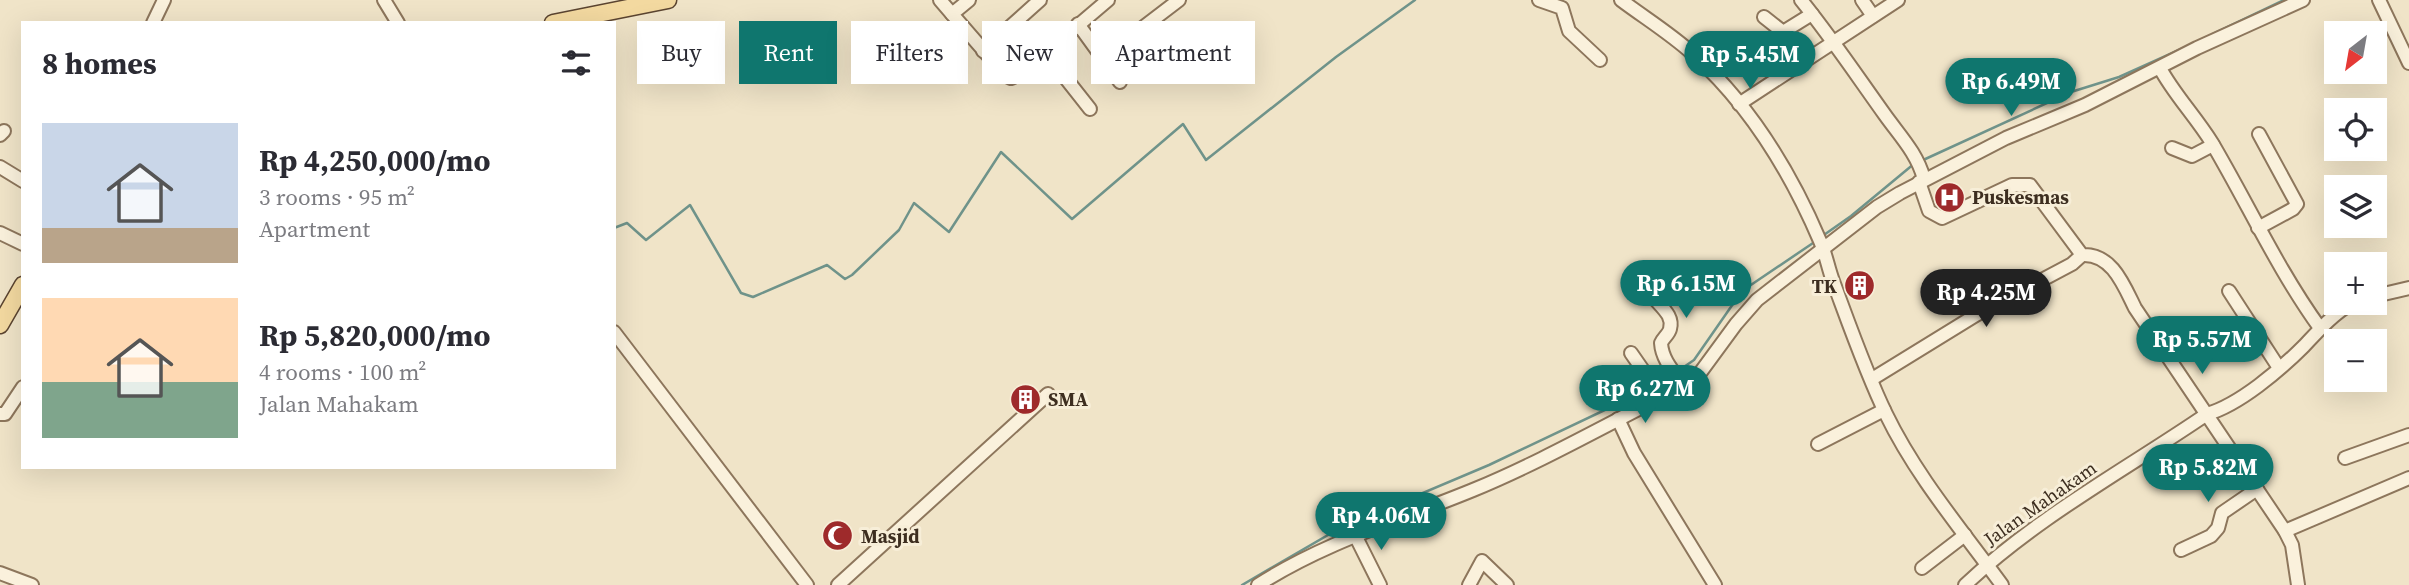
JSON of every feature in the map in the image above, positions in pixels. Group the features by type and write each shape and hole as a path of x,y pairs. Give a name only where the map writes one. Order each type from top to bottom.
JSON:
{"main road":[{"path":"561,21 631,4 668,0"},
{"path":"1,323 21,288"}],"street":[{"path":"154,21 164,0"},
{"path":"384,0 397,21"},
{"path":"940,0 982,50"},
{"path":"952,14 969,0"},
{"path":"1017,21 1040,0"},
{"path":"1091,42 1078,24 1108,0"},
{"path":"1151,21 1179,0"},
{"path":"1539,0 1562,8 1569,31 1600,60"},
{"path":"1621,0 1691,52 1712,72 1770,144 1789,174 1820,241 1832,280 1884,410 1906,452 2002,585"},
{"path":"1801,0 1918,160 1929,211 1942,218 2012,185 2030,185 2082,255"},
{"path":"1862,0 1873,16"},
{"path":"1739,104 1898,0"},
{"path":"1258,585 1317,551 1474,489 1618,419 1654,392 1685,386 1700,373 1757,300 1820,241 1921,181 2006,138 2085,105 2303,0"},
{"path":"2379,0 2409,63"},
{"path":"1763,18 1783,32 1812,14"},
{"path":"2160,68 2213,145 2258,228 2320,328"},
{"path":"1070,84 1090,109"},
{"path":"2258,228 2293,209 2297,204 2259,134"},
{"path":"2172,148 2192,156 2213,145"},
{"path":"0,167 21,180"},
{"path":"0,233 21,243"},
{"path":"1872,379 1976,315 2072,264 2082,255 2097,256 2115,271 2135,308 2285,531 2296,563 2298,585"},
{"path":"1647,275 1648,291 1663,308 1671,326 1661,346 1674,373 1685,386"},
{"path":"2387,293 2409,288"},
{"path":"2229,291 2279,368"},
{"name":"Jalan Mahakam","path":"1965,585 1987,564 2039,524 2207,414 2225,407 2279,368 2337,315"},
{"path":"616,335 807,585"},
{"path":"1631,354 1647,376 1654,392"},
{"path":"0,414 5,414 21,390"},
{"path":"838,585 1048,394"},
{"path":"1818,444 1884,410"},
{"path":"1618,419 1634,453 1715,585"},
{"path":"2345,458 2409,435"},
{"path":"2285,531 2409,478"},
{"path":"2181,550 2211,536 2218,528 2222,513 2256,489"},
{"path":"1355,535 1380,585"},
{"path":"1922,568 1965,535"},
{"path":"1469,585 1482,561 1507,585"},
{"path":"0,573 32,585"}],"waterway":[{"path":"616,227 627,223 646,240 690,205 741,293 753,297 827,265 845,279 852,275 899,230 914,203 949,232 1001,152 1072,219 1183,124 1206,160 1336,57 1415,0"},
{"path":"2213,34 2284,0"},
{"path":"1921,161 2071,92 2119,77 2188,46"},
{"path":"1821,237 1915,163"},
{"path":"1678,371 1694,360 1742,291 1816,241"},
{"path":"1654,386 1673,375"},
{"path":"1242,585 1340,528 1489,465 1649,389"}],"place":[{"name":"Puskesmas","path":"1949,197"},
{"name":"TK","path":"1860,286"},
{"name":"SMA","path":"1025,399"},
{"name":"Masjid","path":"838,536"}]}
